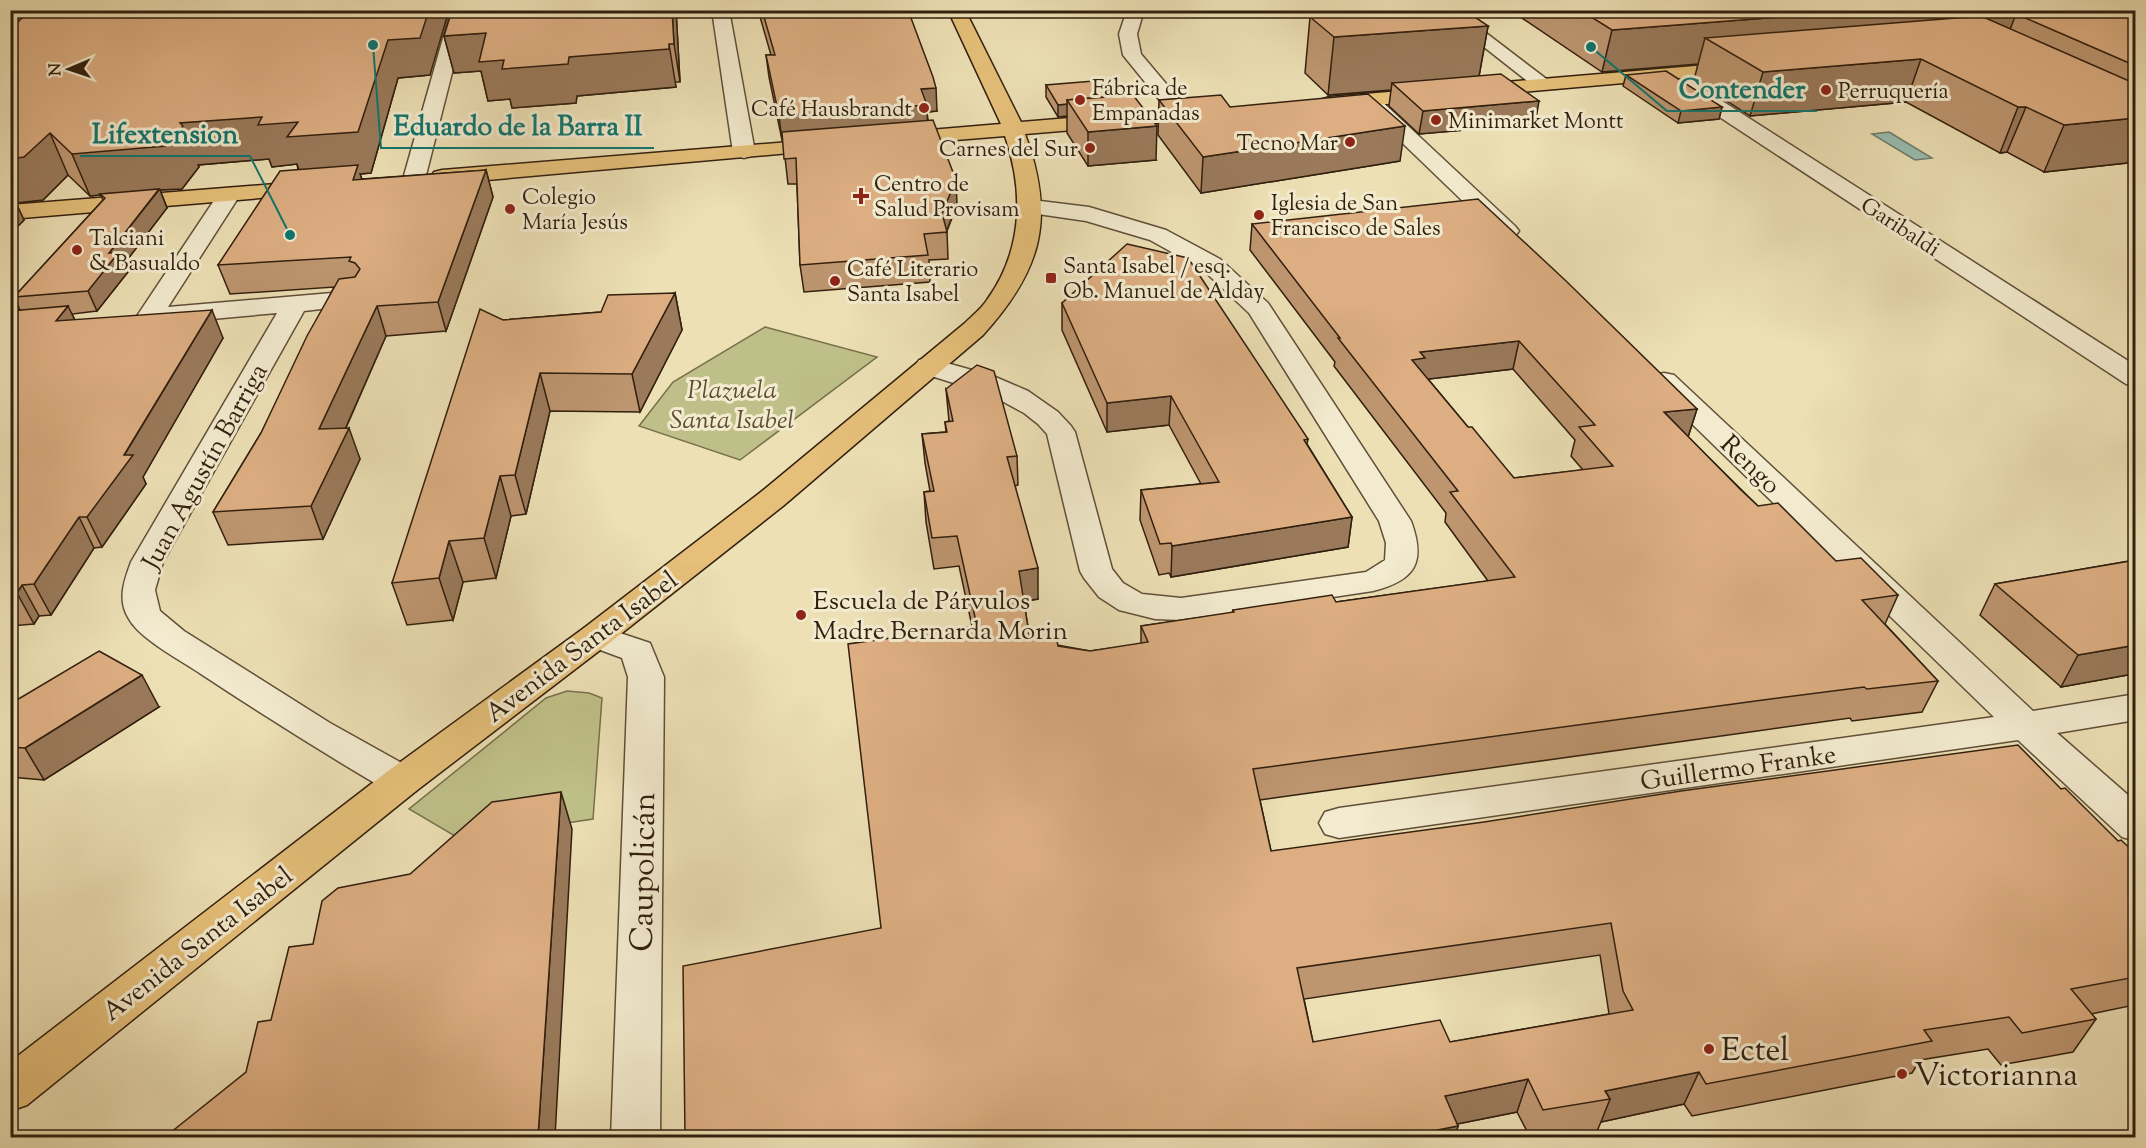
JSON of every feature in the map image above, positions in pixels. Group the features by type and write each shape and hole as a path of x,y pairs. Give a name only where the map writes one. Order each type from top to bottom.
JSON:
{"main road":[{"name":"Avenida Santa Isabel","path":"10,1090 402,781 596,636 772,499 974,329 999,302 1024,254 1032,207 1030,187 1014,129 956,10"},
{"path":"1315,104 1761,66"},
{"path":"871,141 1227,111"},
{"path":"391,181 848,143"},
{"path":"10,212 333,186"}],"street":[{"path":"414,179 460,10"},
{"path":"720,10 744,152"},
{"path":"1136,10 1128,34 1132,55 1182,115"},
{"path":"1445,10 1543,84"},
{"name":"Garibaldi","path":"1667,74 2136,378"},
{"path":"1368,100 1522,246"},
{"path":"229,195 139,317 355,299"},
{"path":"929,366 970,377 1029,402 1050,418 1061,432 1096,571 1111,590 1131,602 1155,608 1181,609 1373,582 1394,572 1402,558 1403,542 1395,521 1259,308 1210,264 1158,236 1089,214 1032,207"},
{"name":"Juan Agustín Barriga","path":"295,304 147,562 138,590 144,616 172,639 317,732 402,781"},
{"name":"Rengo","path":"1644,362 2025,725 2136,826"},
{"name":"Caupolicán","path":"596,636 638,651 646,676 634,1137"},
{"name":"Guillermo Franke","path":"1339,823 1979,734 2136,707"}],"green space":[{"name":"Plazuela Santa Isabel","path":"765,327 877,357 740,460 639,426 673,382"},
{"path":"567,691 589,693 602,698 593,819 460,839 409,809 546,698"}],"water":[{"path":"1889,132 1932,158 1915,160 1872,134"}],"building":[{"path":"30,10 429,10 420,38 388,40 358,132 287,137 298,122 258,125 262,117 180,123 183,126 166,146 72,154 50,133 24,157 10,159 10,30"},
{"path":"452,10 672,10 674,44 669,44 669,49 569,57 568,64 502,69 504,60 479,62 486,33 444,36"},
{"path":"762,10 908,10 936,88 921,89 927,105 779,116 766,55 775,55"},
{"path":"1341,10 1464,10 1488,26 1334,37 1310,17 1341,15"},
{"path":"1580,10 1871,10 1612,30"},
{"path":"2054,10 2136,10 2136,66 2016,14"},
{"path":"1981,16 2136,84 2136,118 2064,125 2026,107 2018,107 1921,59 1763,72 1705,38"},
{"path":"1666,71 1722,107 1681,111 1626,75"},
{"path":"1501,74 1539,101 1423,111 1392,83"},
{"path":"1106,80 1118,96 1067,100 1067,104 1058,105 1046,85"},
{"path":"1368,94 1405,126 1203,157 1159,100 1221,95 1230,107"},
{"path":"1133,95 1157,126 1088,132 1067,100"},
{"path":"933,120 956,180 942,213 947,232 924,234 928,255 800,265 796,158 784,159 782,132"},
{"path":"358,165 353,180 486,170 438,302 377,306 319,429 349,428 311,506 213,512 261,433 307,336 339,279 355,277 360,269 355,263 349,261 351,257 218,265 280,171"},
{"path":"159,189 109,253 119,252 88,291 14,297 105,198 100,194"},
{"path":"1478,199 1697,409 1664,412 1741,490 1758,506 1778,503 1836,561 1861,558 1898,595 1862,600 1938,681 1867,689 1864,687 1253,769 1271,851 1484,822 1681,791 2018,745 2061,789 2065,788 2118,841 2121,840 2136,854 2136,977 2071,989 2096,1019 2022,1033 2009,1017 1924,1030 1932,1041 1706,1084 1699,1072 1605,1091 1610,1099 1543,1110 1528,1079 1445,1096 1458,1126 1401,1137 685,1137 683,966 881,928 848,644 977,626 957,536 932,538 924,492 934,491 922,434 947,432 945,422 953,421 946,389 977,365 994,371 1017,456 1007,457 1038,568 1019,571 1030,640 1056,636 1058,646 1090,651 1148,642 1141,626 1332,595 1336,602 1515,577 1450,492 1458,491 1252,224","holes":["1519,341 1595,425 1579,427 1613,466 1514,478 1412,360 1425,358 1420,352","1611,923 1623,991 1633,1010 1450,1042 1440,1020 1313,1042 1297,968"]},
{"path":"1127,244 1188,258 1308,439 1304,440 1352,517 1172,546 1171,543 1160,544 1141,490 1219,482 1171,396 1107,403 1062,303"},
{"path":"675,293 632,374 540,373 515,475 500,476 484,538 449,541 439,578 392,583 480,309 503,320 601,312 608,295"},
{"path":"68,306 56,321 212,310 124,455 133,455 87,517 79,517 34,584 22,585 17,593 10,593 10,311"},
{"path":"2136,560 2136,645 2078,655 1995,584"},
{"path":"99,651 142,675 25,748 10,747 10,704"},
{"path":"561,792 538,1137 165,1137 246,1072 258,1022 271,1020 289,947 313,944 322,901 338,888 410,874 492,802"}],"place":[{"name":"Eduardo de la Barra II","path":"373,45"},
{"name":"Contender","path":"1591,47"},
{"name":"Perruquería","path":"1826,90"},
{"name":"Fábrica de Empanadas","path":"1080,100"},
{"name":"Café Hausbrandt","path":"924,108"},
{"name":"Minimarket Montt","path":"1436,120"},
{"name":"Tecno Mar","path":"1350,142"},
{"name":"Carnes del Sur","path":"1090,148"},
{"name":"Centro de Salud Provisam","path":"861,196"},
{"name":"Colegio María Jesús","path":"510,209"},
{"name":"Iglesia de San Francisco de Sales","path":"1259,215"},
{"name":"Lifextension","path":"290,235"},
{"name":"Talciani & Basualdo","path":"77,250"},
{"name":"Santa Isabel / esq. Ob. Manuel de Alday","path":"1051,278"},
{"name":"Café Literario Santa Isabel","path":"835,281"},
{"name":"Escuela de Párvulos Madre Bernarda Morin","path":"801,615"},
{"name":"Ectel","path":"1709,1049"},
{"name":"Victorianna","path":"1902,1074"}]}
